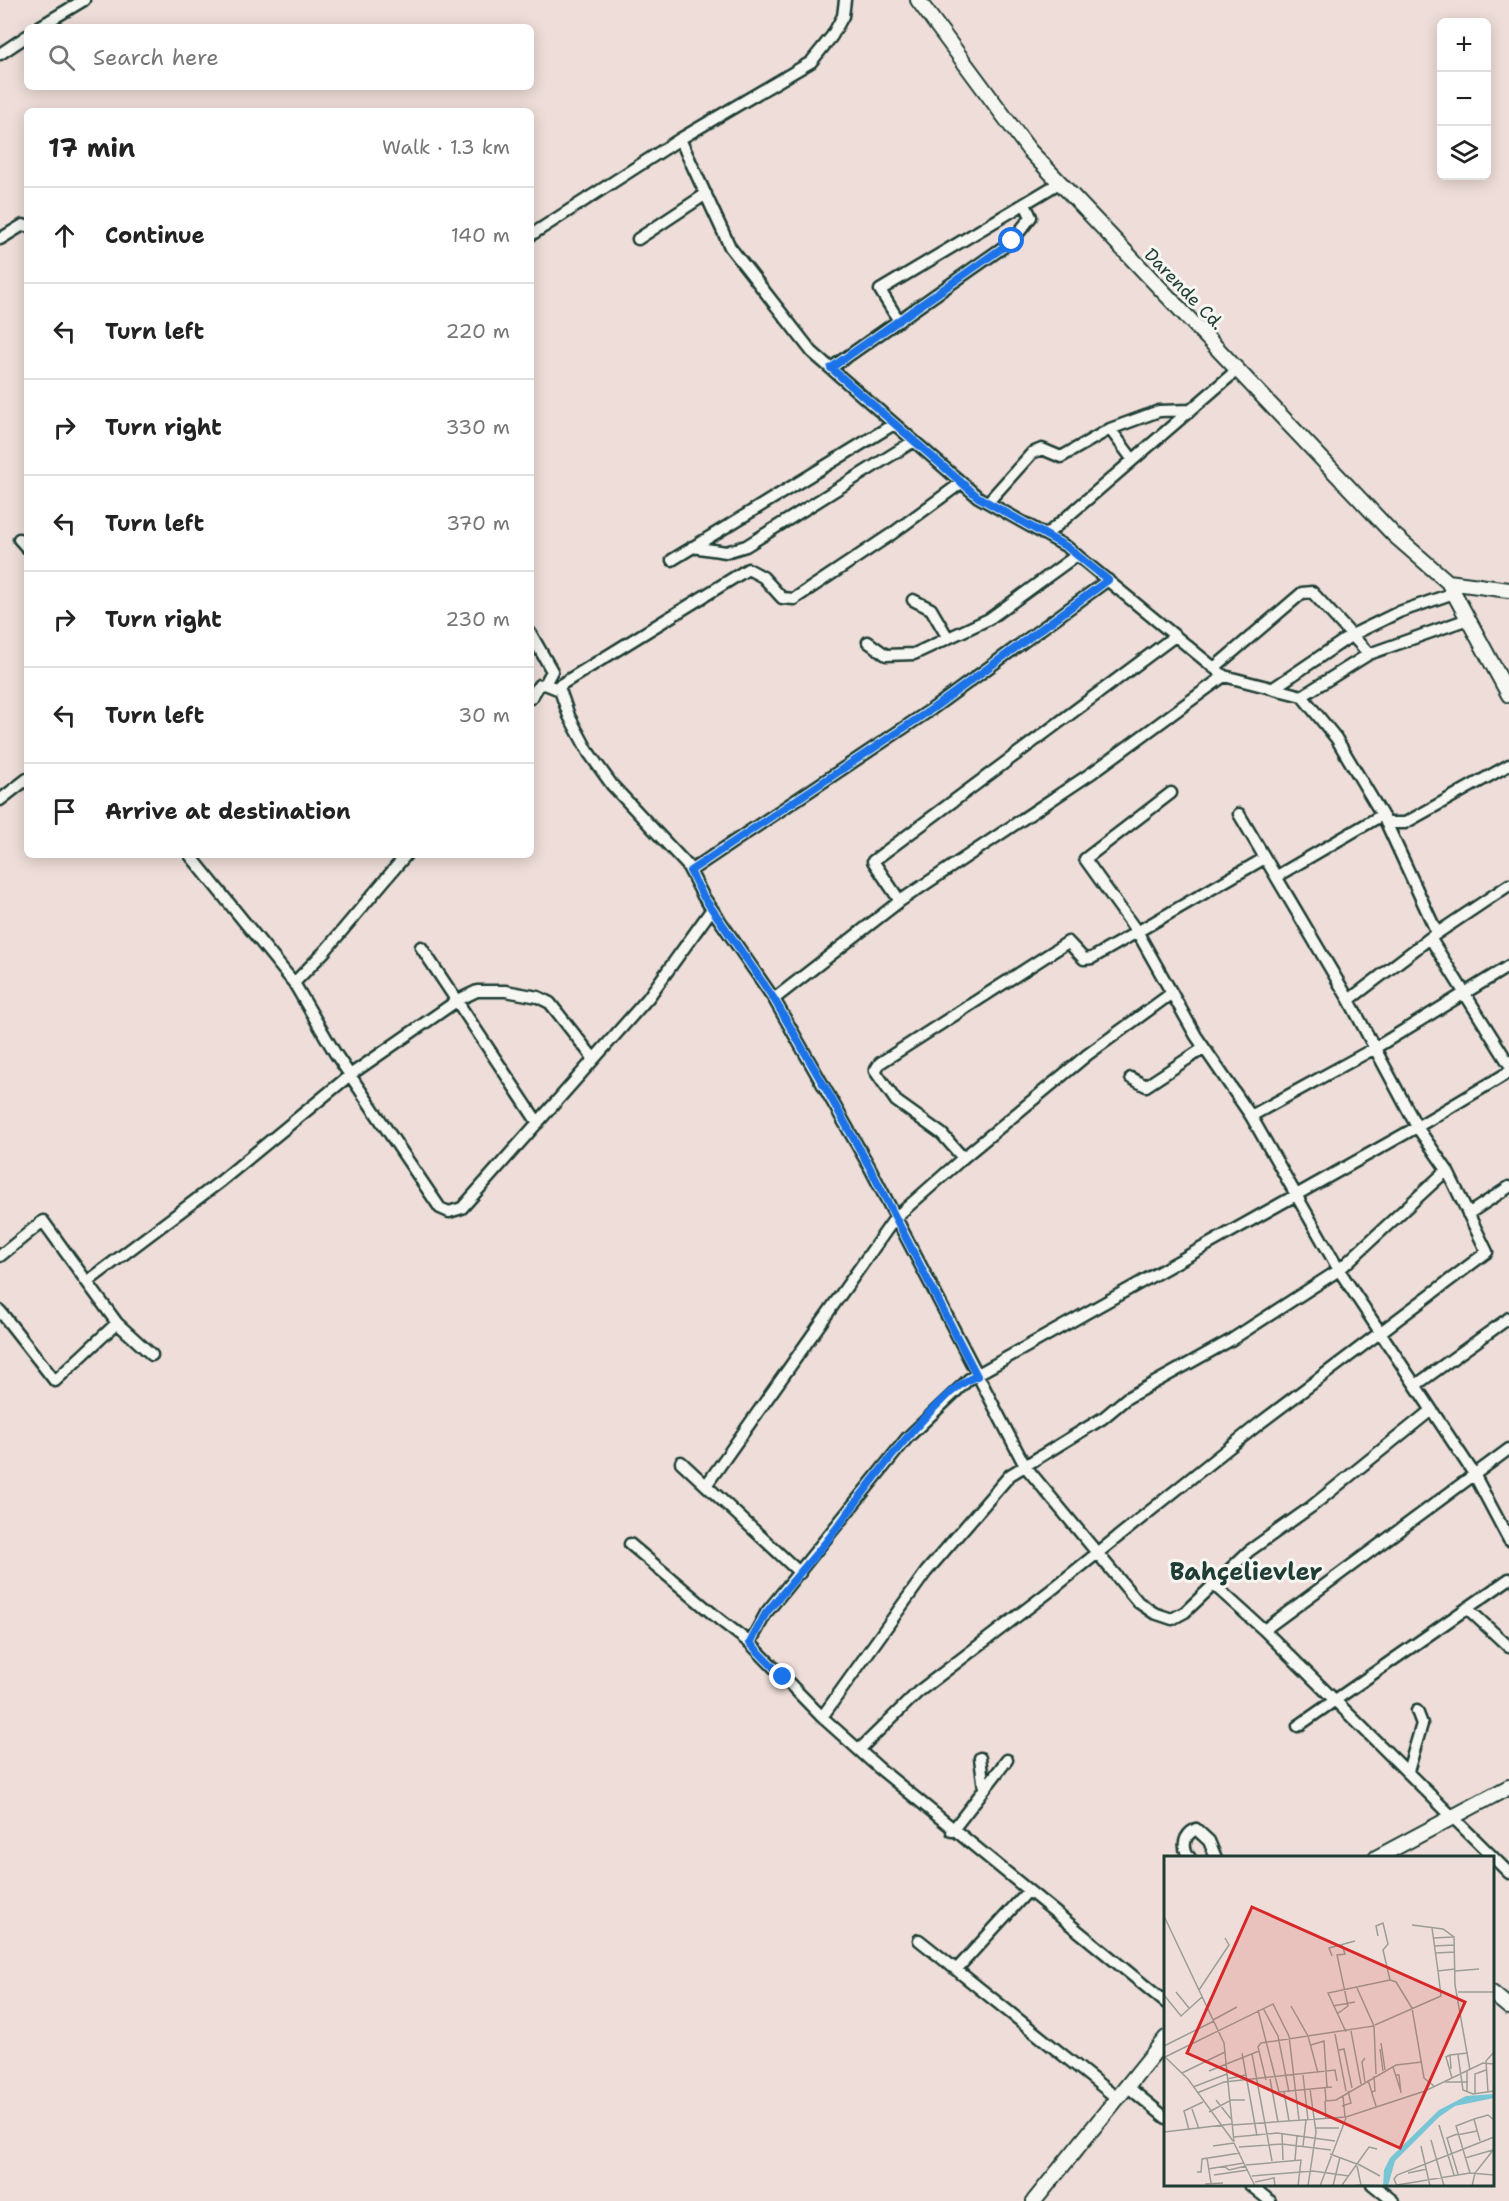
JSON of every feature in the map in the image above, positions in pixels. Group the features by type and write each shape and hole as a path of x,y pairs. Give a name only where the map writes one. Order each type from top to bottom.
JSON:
{"street":[{"path":"44,24 84,0"},
{"path":"534,233 680,139 811,62 832,36 843,16 845,0"},
{"name":"Darende Cd.","path":"918,0 1029,150 1395,535 1451,587"},
{"path":"0,54 24,38"},
{"path":"680,139 730,247 812,352 961,483 988,502 1077,555 1224,676 1275,687 1302,696 1336,738 1384,819 1434,935 1464,992 1509,1064"},
{"path":"899,321 880,290 1059,183"},
{"path":"638,239 706,194"},
{"path":"831,368 1012,241 1031,217 1025,204"},
{"path":"0,239 24,225"},
{"path":"1046,535 1237,370"},
{"path":"988,502 1032,453 1042,449 1061,457 1110,429 1159,411 1190,410"},
{"path":"672,560 894,424"},
{"path":"1110,429 1133,460"},
{"path":"692,547 726,552 746,546 914,441"},
{"path":"534,693 539,685 557,687 748,569 763,577 782,598 794,599 893,533 961,483"},
{"path":"19,538 24,544"},
{"path":"868,642 886,655 914,654 989,620 1077,555"},
{"path":"690,871 932,709 1108,580"},
{"path":"1275,687 1352,634 1451,587 1509,590"},
{"path":"1451,587 1509,695"},
{"path":"1214,668 1302,593 1312,592 1369,654"},
{"path":"913,600 931,609 948,638"},
{"path":"1302,696 1369,654 1468,619"},
{"path":"900,901 873,861 1175,636"},
{"path":"534,639 552,671 545,684"},
{"path":"774,999 900,901 1093,772 1224,676"},
{"path":"557,687 577,733 612,785 690,871 712,909 774,999 895,1218 1025,1466 1138,1602 1154,1613 1172,1619 1197,1603 1250,1551 1311,1507 1430,1411"},
{"path":"1277,876 1384,819 1405,823 1509,765"},
{"path":"0,800 24,781"},
{"path":"1172,793 1085,859 1138,933 1204,1048 1251,1116 1339,1270 1382,1332 1430,1411 1474,1474 1509,1540"},
{"path":"859,1750 918,1692 1260,1423 1487,1251 1447,1170 1417,1127 1349,1000 1239,814"},
{"path":"192,858 294,983 350,1075 440,1208 449,1212 462,1208 648,998 712,909"},
{"path":"294,983 325,951 403,858"},
{"path":"963,1158 942,1134 896,1101 875,1071 880,1064 1068,942 1084,959 1092,958 1265,858"},
{"path":"1349,1000 1434,935 1509,885"},
{"path":"421,947 455,1002 538,1123"},
{"path":"1251,1116 1375,1048 1509,966"},
{"path":"87,1282 221,1181 350,1075 455,1002 477,991 506,992 538,998 550,1003 594,1059"},
{"path":"707,1484 895,1218 1087,1055 1172,993"},
{"path":"1131,1078 1146,1086 1204,1048"},
{"path":"750,1643 766,1613 907,1438 969,1379 1294,1194 1417,1127 1509,1072"},
{"path":"822,1717 926,1572 1002,1483 1025,1466 1103,1418 1127,1398 1231,1340 1339,1270 1447,1170"},
{"path":"1468,1214 1509,1187"},
{"path":"0,1256 43,1221 117,1323 152,1355"},
{"path":"0,1311 55,1381 117,1323"},
{"path":"1416,1385 1509,1318"},
{"path":"1264,1630 1509,1449"},
{"path":"681,1462 800,1573"},
{"path":"630,1544 750,1643 822,1717 952,1831 1164,2001"},
{"path":"1298,1726 1509,1580"},
{"path":"1214,1585 1264,1630 1493,1856"},
{"path":"1467,1608 1509,1647"},
{"path":"1408,1771 1422,1724 1417,1711"},
{"path":"980,1758 984,1788"},
{"path":"952,1831 1007,1760"},
{"path":"1378,1856 1509,1787"},
{"path":"1189,1856 1184,1848 1186,1837 1196,1829 1209,1841 1216,1856"},
{"path":"1494,1857 1509,1873"},
{"path":"956,1970 1028,1891"},
{"path":"919,1940 1118,2099"},
{"path":"1494,1995 1509,2007"},
{"path":"1034,2201 1164,2041"},
{"path":"1128,2087 1164,2116"},
{"path":"1251,2186 1270,2201"},
{"path":"1374,2186 1393,2201"}],"district":[{"name":"Bahçelievler","path":"1246,1572"}],"route":[{"path":"783,1677 750,1643 766,1613 826,1542 907,1438 937,1407 969,1379 977,1376 869,1166 826,1089 774,999 703,896 690,871 932,709 1108,580 1067,547 978,497 831,368 1012,241"}]}
